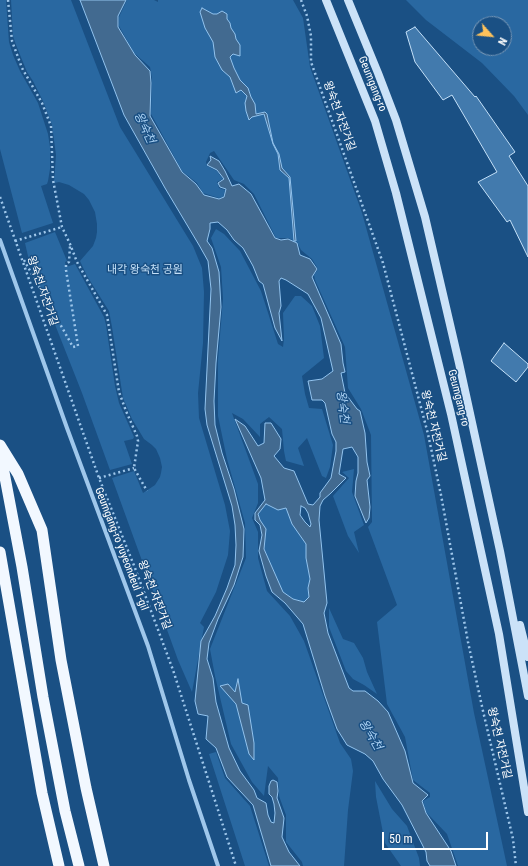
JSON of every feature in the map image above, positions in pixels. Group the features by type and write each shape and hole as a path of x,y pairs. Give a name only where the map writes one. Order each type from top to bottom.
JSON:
{"highway":[{"path":"0,445 18,474 42,530 61,660 86,788 104,866"},
{"path":"0,451 22,567 43,697 65,811 79,866"},
{"path":"0,552 42,793 59,866"}],"main road":[{"name":"Geumgang-ro","path":"326,0 375,121 396,193 449,406 499,634 528,812"},
{"name":"Geumgang-ro","path":"348,0 376,66 396,120 425,217 500,551 528,696"},
{"path":"500,551 528,657"}],"street":[{"name":"Geumgang-ro yuyeondeul 1-gil","path":"0,240 67,428 148,646 189,780 218,866"}],"path":[{"path":"8,0 12,41 22,68 42,103 51,126 53,180 62,227 77,262 108,315 119,392 138,441 134,468 147,491"},
{"name":"왕숙천 자전거길","path":"301,0 312,36 311,62 383,263 428,434 441,495 468,642 513,839 516,866"},
{"name":"왕숙천 자전거길","path":"0,197 99,478 173,670 236,866"},
{"path":"15,241 62,227"},
{"path":"21,255 73,347 78,346 66,270 66,264 69,262 70,244"},
{"path":"99,478 134,468"}],"green space":[{"path":"0,0 6,0 9,42 20,71 38,103 48,134 50,147 50,169 48,181 47,184 41,186 53,223 22,233 0,149"},
{"name":"내각 왕숙천 공원","path":"11,0 71,0 120,127 193,246 202,268 204,292 203,343 198,393 199,418 225,505 230,531 228,555 216,592 200,623 204,627 192,692 178,660 112,478 134,471 143,493 155,485 160,477 162,467 160,458 156,449 144,439 132,419 123,398 109,311 87,276 80,261 93,246 96,238 97,224 95,212 84,194 69,185 59,182 54,183 56,155 52,125 43,101 27,72 13,36"},
{"path":"127,0 154,0 158,2 158,0 293,0 303,18 310,67 362,213 424,435 474,713 507,866 458,866 447,834 426,812 423,801 430,797 430,793 413,780 405,737 387,704 377,622 397,605 368,527 372,522 371,435 361,409 348,388 345,347 315,280 314,275 318,269 312,259 301,250 297,242 288,238 276,238 254,194 244,184 234,180 214,151 210,153 206,162 207,166 217,171 223,179 217,182 219,188 225,190 223,197 219,198 203,193 197,183 182,171 151,114 152,78 150,67 134,53 119,26 119,17"},
{"path":"406,0 528,0 528,115 514,96 482,63 473,56 512,56 512,16 472,16 472,55 426,20"},
{"path":"216,229 224,234 240,251 261,291 278,344 283,347 283,313 295,296 301,296 312,306 320,326 324,358 302,376 309,408 322,409 333,445 330,467 326,478 322,476 307,438 298,448 304,466 286,461 282,429 269,417 260,424 260,437 243,419 232,413 258,484 258,503 252,518 258,532 258,558 267,591 290,616 304,641 340,743 351,759 353,771 348,810 344,866 303,866 302,862 286,842 286,815 279,796 278,778 268,766 264,796 252,782 231,744 215,676 210,649 246,558 245,523 227,459 218,416 218,360 223,299 221,267 211,238"},
{"name":"내각 왕숙천 공원","path":"55,232 67,261 65,262 66,267 75,264 104,317 119,403 134,437 133,439 124,441 132,464 110,470 82,393 28,256 25,243"},
{"path":"354,469 352,492 364,525 354,532 359,553 348,536 333,496 349,478 342,472"},
{"path":"266,504 278,510 286,507 292,524 306,544 306,558 310,579 308,588 309,597 304,602 293,599 283,592 264,549 266,529 258,514"},
{"path":"329,608 343,639 354,643 363,658 367,672 377,694 353,679 346,671 329,627"},
{"path":"216,752 225,778 250,806 269,866 245,866 209,754"},
{"path":"375,781 392,809 407,826 419,858 420,866 401,866 385,843 376,797"}],"water":[{"name":"왕숙천","path":"80,0 126,0 118,16 118,27 135,55 150,71 150,116 182,172 196,184 204,195 219,199 224,197 226,189 220,187 218,183 224,179 217,170 207,165 211,160 210,156 219,161 232,186 239,184 251,194 275,238 281,240 288,239 297,243 300,255 310,259 317,269 312,277 341,344 345,372 341,373 345,393 360,411 365,433 367,462 370,476 367,480 370,507 369,518 366,523 355,496 358,473 358,457 352,447 343,449 339,474 346,478 323,500 320,506 319,520 327,603 324,613 328,633 349,688 353,691 365,691 378,701 388,712 405,751 413,783 428,795 422,801 426,813 451,851 456,866 430,866 427,861 426,852 402,805 383,779 373,761 365,754 347,745 337,729 325,696 303,624 285,603 272,592 266,576 259,551 262,535 260,525 255,520 255,513 265,500 261,478 235,419 245,426 258,446 264,443 265,423 271,423 281,439 280,449 274,456 284,468 294,471 308,504 313,505 320,497 320,493 331,478 336,451 336,442 332,434 325,403 322,400 312,400 308,381 322,379 333,371 321,318 308,294 286,280 281,278 279,281 281,306 279,313 282,341 275,328 263,284 259,281 243,248 218,222 210,223 207,241 212,248 219,272 221,307 214,401 215,425 244,529 243,557 234,585 218,619 209,643 207,659 213,678 216,702 229,748 240,771 254,790 257,798 266,803 268,815 271,822 274,823 274,804 272,797 269,794 269,786 273,780 277,782 277,798 284,818 282,837 289,852 300,866 271,866 253,805 227,777 216,748 206,739 208,716 198,714 195,701 201,641 215,616 227,588 235,565 236,545 232,506 207,425 205,409 211,289 208,261 124,115","holes":["266,504 278,510 286,508 292,524 306,544 306,558 310,579 308,588 309,597 304,602 293,599 283,592 264,549 266,529 258,514","301,506 305,508 308,513 311,524 310,527 300,515"]},
{"path":"202,8 213,14 217,14 222,11 227,14 227,19 240,45 240,56 233,54 230,57 240,80 248,88 255,104 256,114 265,112 267,114 273,143 279,154 282,168 290,177 296,241 294,241 289,178 280,170 278,154 273,144 264,114 252,117 249,120 245,103 247,96 241,90 236,93 230,77 222,70 215,57 213,42 205,28 200,12"},
{"path":"238,679 242,703 248,705 254,743 254,760 249,754 236,704 220,686 228,684 235,692"}],"building":[{"path":"415,27 475,97 476,96 515,152 509,156 528,186 528,257 510,220 507,222 478,182 497,172 452,95 443,100 415,62 406,32"},
{"path":"504,343 528,364 528,367 516,382 491,361"}]}
